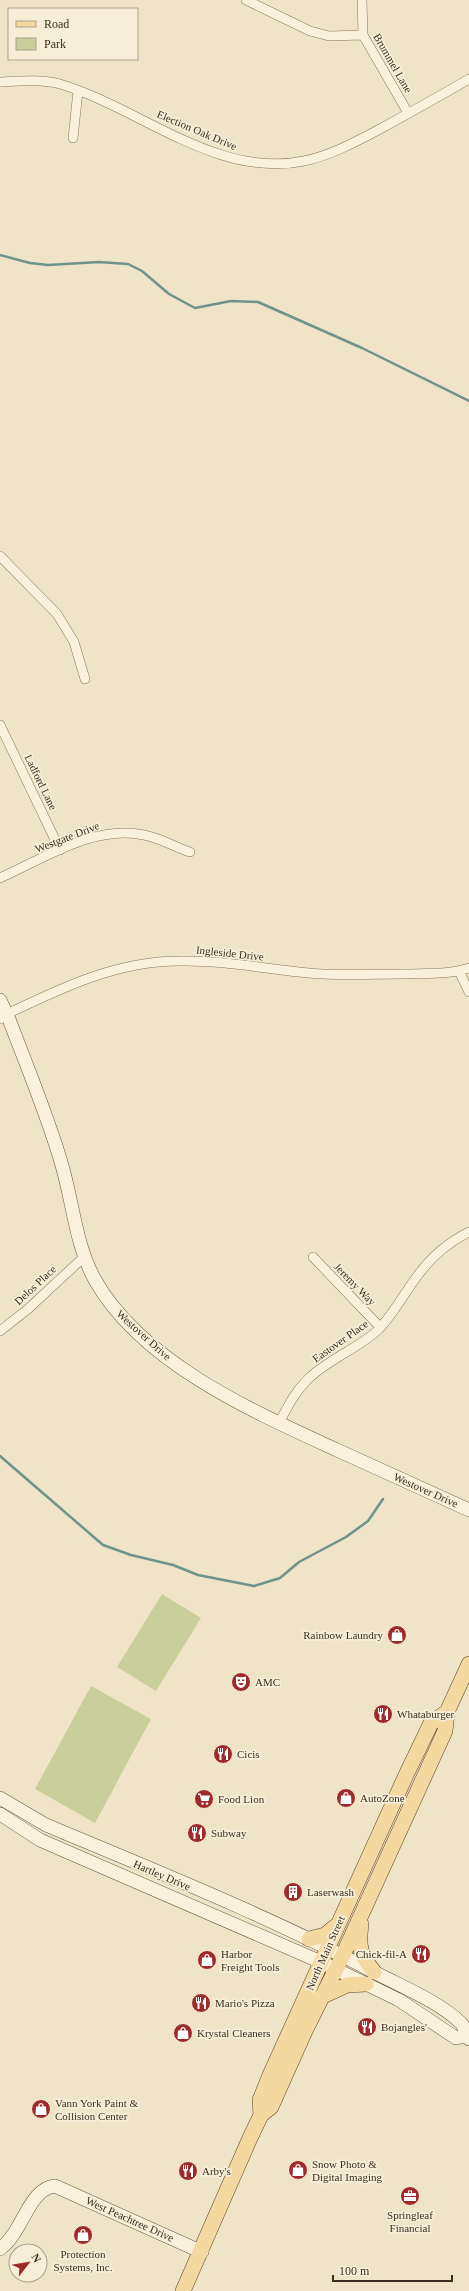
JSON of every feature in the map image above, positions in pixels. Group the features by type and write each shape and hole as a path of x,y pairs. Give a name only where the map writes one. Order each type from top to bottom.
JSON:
{"main road":[{"name":"North Main Street","path":"261,2115 271,2108 321,1997 362,1914 445,1731 447,1712 469,1664"},
{"name":"North Main Street","path":"183,2291 202,2252 261,2115 260,2100 270,2075 337,1925 431,1724 447,1712"},
{"path":"321,1997 347,1984 370,1978 359,1947 362,1914"},
{"path":"309,1939 325,1935 337,1925"},
{"path":"270,2075 277,2081 280,2088"}],"street":[{"path":"246,0 310,30 329,36 363,35"},
{"name":"Brummel Lane","path":"362,0 363,35 408,114"},
{"name":"Election Oak Drive","path":"0,82 59,84 121,108 226,158 259,164 304,161 328,155 408,114 469,80"},
{"path":"73,138 78,91"},
{"path":"0,556 57,614 74,642 85,679"},
{"name":"Ladford Lane","path":"0,725 60,850"},
{"name":"Westgate Drive","path":"0,878 60,850 100,835 124,833 144,834 190,852"},
{"name":"Ingleside Drive","path":"3,1016 85,978 121,968 155,962 201,961 334,975 448,973 469,968"},
{"path":"459,971 469,992"},
{"name":"Westover Drive","path":"0,1000 3,1016 61,1162 85,1256 94,1278 108,1300 145,1338 174,1362 212,1388 279,1423 469,1510"},
{"name":"Eastover Place","path":"279,1423 291,1399 307,1380 322,1368 370,1338 398,1307 417,1276 430,1260 447,1246 469,1232"},
{"name":"Delos Place","path":"0,1331 28,1309 85,1256"},
{"name":"Jeremy Way","path":"313,1258 380,1327"},
{"name":"Hartley Drive","path":"0,1798 46,1826 343,1955 370,1978"},
{"name":"Hartley Drive","path":"0,1814 40,1840 335,1969 370,1978"},
{"path":"370,1978 399,2000 456,2038 467,2038"},
{"name":"West Peachtree Drive","path":"0,2249 17,2231 40,2191 47,2187 59,2187 202,2252"}],"green space":[{"path":"162,1594 201,1618 156,1691 117,1667"},
{"path":"91,1686 151,1719 95,1823 35,1789"}],"waterway":[{"path":"0,255 30,263 48,265 99,262 128,264 142,271 169,294 195,308 231,301 258,302 362,348 469,401"},
{"path":"0,1456 103,1545 131,1555 173,1565 198,1575 254,1586 280,1578 299,1562 346,1537 368,1521 383,1499"}],"place":[{"name":"Rainbow Laundry","path":"397,1635"},
{"name":"AMC","path":"241,1682"},
{"name":"Whataburger","path":"383,1714"},
{"name":"Cicis","path":"223,1754"},
{"name":"AutoZone","path":"346,1798"},
{"name":"Food Lion","path":"204,1799"},
{"name":"Subway","path":"197,1833"},
{"name":"Laserwash","path":"293,1892"},
{"name":"Chick-fil-A","path":"421,1954"},
{"name":"Harbor Freight Tools","path":"207,1960"},
{"name":"Mario's Pizza","path":"201,2003"},
{"name":"Bojangles'","path":"367,2027"},
{"name":"Krystal Cleaners","path":"183,2033"},
{"name":"Vann York Paint & Collision Center","path":"41,2109"},
{"name":"Snow Photo & Digital Imaging","path":"298,2170"},
{"name":"Arby's","path":"188,2171"},
{"name":"Springleaf Financial","path":"410,2196"},
{"name":"Protection Systems, Inc.","path":"83,2235"}]}
